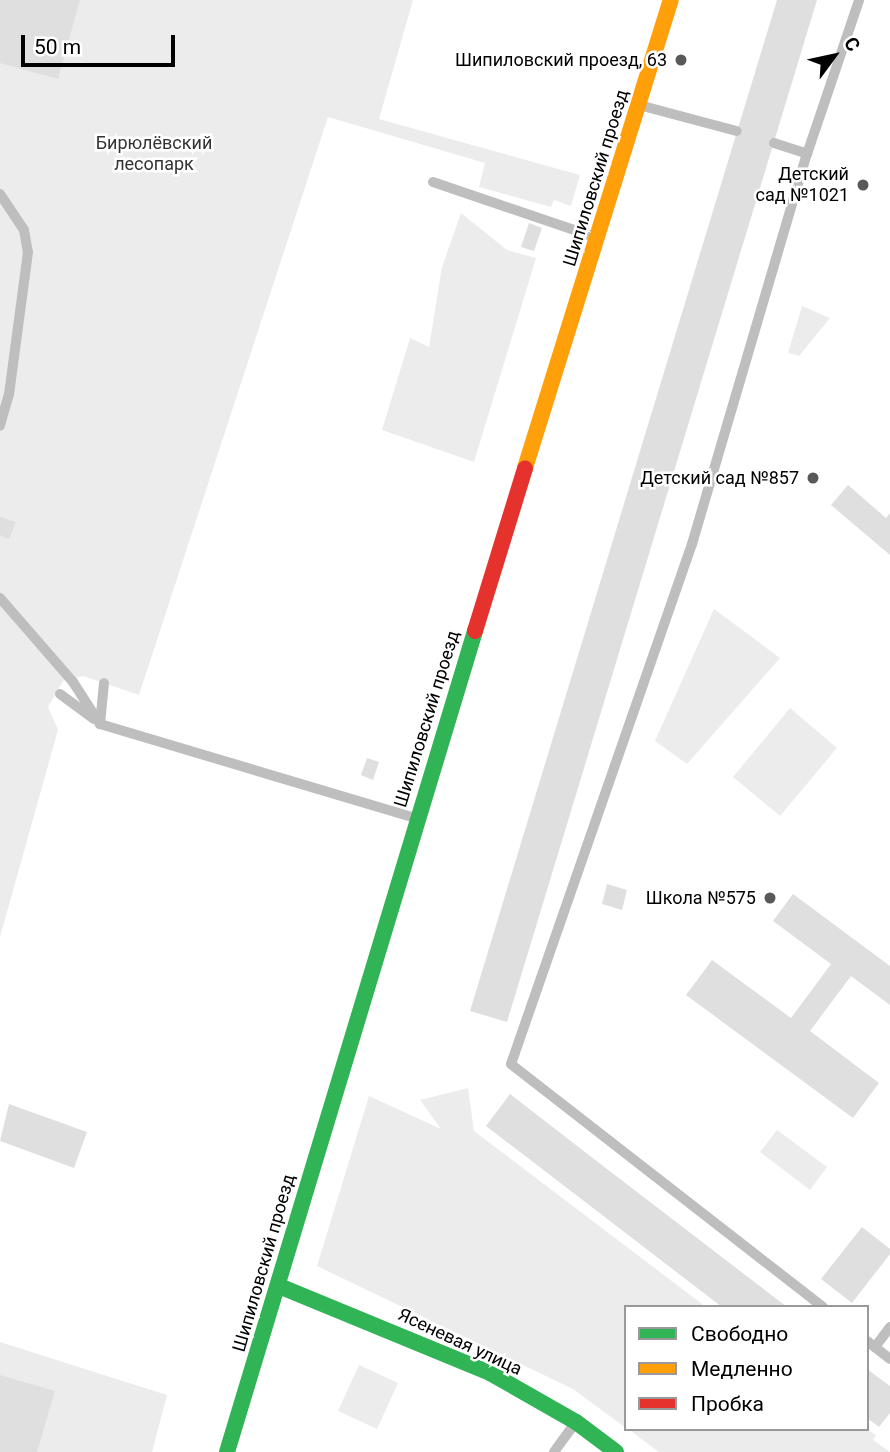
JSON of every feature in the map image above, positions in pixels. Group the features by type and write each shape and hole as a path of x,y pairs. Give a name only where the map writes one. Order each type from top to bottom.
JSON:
{"main road":[{"name":"Шипиловский проезд","path":"226,1452 279,1286 416,818 671,0"},
{"name":"Ясеневая улица","path":"279,1286 490,1373 576,1422 616,1452"}],"lane":[{"path":"820,1305 511,1064 692,544 807,154 859,0"},
{"path":"639,105 737,131"},
{"path":"774,143 807,154"},
{"path":"433,182 599,238"},
{"path":"0,194 24,230 28,252 9,394 0,426"},
{"path":"0,598 73,682 100,724"},
{"path":"100,724 104,683"},
{"path":"60,695 100,724 416,818"},
{"path":"890,1327 871,1344 890,1359"},
{"path":"554,1452 576,1422"}],"green space":[{"name":"Бирюлёвский лесопарк","path":"0,0 413,0 379,119 580,175 571,206 554,200 551,207 479,187 485,163 328,117 139,695 83,676 63,681 48,707 58,730 0,937"},
{"path":"461,213 507,250 536,258 474,462 382,430 410,338 429,347 442,267"},
{"path":"802,306 830,318 799,356 788,353"},
{"path":"714,609 780,658 687,764 655,741"},
{"path":"790,708 837,748 780,816 733,777"},
{"path":"468,1088 474,1131 703,1305 624,1305 624,1427 573,1389 317,1266 369,1096 441,1129 420,1100"},
{"path":"777,1130 827,1167 810,1190 760,1152"},
{"path":"0,1342 167,1395 152,1452 0,1452"},
{"path":"359,1365 398,1383 377,1429 338,1411"},
{"path":"869,1430 876,1435 873,1440 890,1452 659,1452 631,1431"}],"building":[{"path":"0,0 80,0 58,79 0,63"},
{"path":"777,0 817,0 507,1022 470,1011"},
{"path":"529,223 542,228 534,251 521,247"},
{"path":"848,485 886,518 890,513 890,555 831,505"},
{"path":"0,517 16,522 9,539 0,535"},
{"path":"367,758 379,762 373,780 361,775"},
{"path":"607,884 627,890 622,910 602,904"},
{"path":"793,894 890,966 890,1005 851,976 810,1031 879,1083 853,1118 686,995 712,960 791,1018 831,964 773,921"},
{"path":"510,1094 784,1305 719,1305 486,1126"},
{"path":"9,1104 87,1132 74,1168 0,1141"},
{"path":"862,1227 890,1249 890,1254 852,1303 821,1279"},
{"path":"869,1370 890,1386 890,1413 879,1427 869,1420"},
{"path":"0,1375 55,1391 37,1452 0,1452"}],"traffic: fast":[{"path":"227,1452 475,631"},
{"path":"279,1286 490,1373 576,1422 616,1452"}],"traffic: slow":[{"path":"525,468 671,0"}],"traffic: jam":[{"path":"475,631 525,468"}],"place":[{"name":"Шипиловский проезд, 63","path":"681,60"},
{"name":"Детский сад №1021","path":"863,185"},
{"name":"Детский сад №857","path":"813,478"},
{"name":"Школа №575","path":"770,898"}]}
